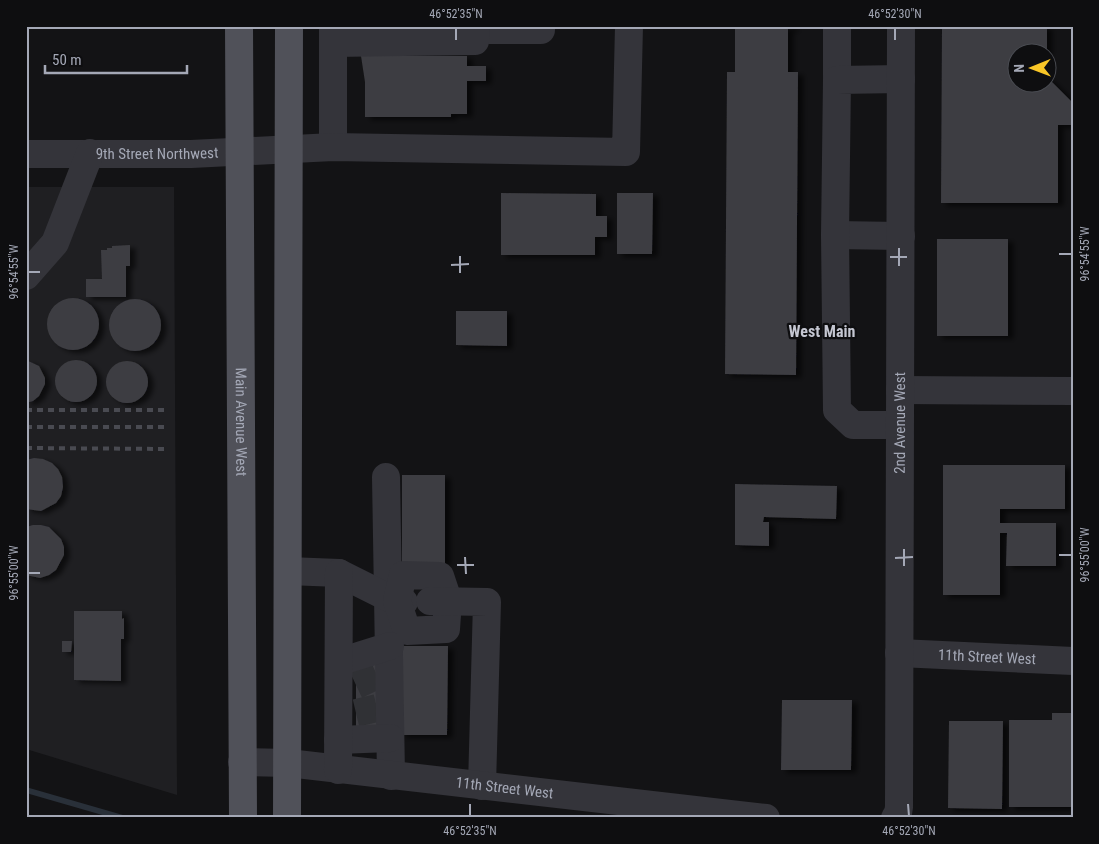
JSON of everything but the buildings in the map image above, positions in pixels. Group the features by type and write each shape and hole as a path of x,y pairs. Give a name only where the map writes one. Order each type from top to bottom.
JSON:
{"main road":[{"name":"Main Avenue West","path":"239,26 243,818"},
{"path":"288,818 289,26"}],"street":[{"path":"333,146 333,34 476,41 476,28 541,30 541,26"},
{"name":"9th Street Northwest","path":"26,154 191,154 333,146 626,152 629,26"},
{"path":"837,26 835,235 837,410 853,425 900,425"},
{"name":"2nd Avenue West","path":"900,816 901,26"},
{"path":"837,80 901,80"},
{"path":"26,276 55,244 90,153"},
{"path":"835,235 901,236"},
{"path":"900,390 1073,391"},
{"path":"338,770 365,695 414,601 386,478"},
{"path":"288,571 338,573 414,601 486,602 482,786"},
{"path":"338,573 338,662 365,695 390,738 391,776"},
{"name":"11th Street West","path":"899,654 1072,655"},
{"path":"338,662 365,695 390,738"},
{"name":"11th Street West","path":"242,762 288,763 766,818"}],"shaded area":[{"path":"26,187 174,187 177,795 26,749"}],"waterway":[{"path":"26,790 123,818"}],"tunnel":[{"path":"356,685 377,675"},
{"path":"356,713 377,708"}],"railway":[{"path":"26,410 166,410"},
{"path":"26,427 166,427"},
{"path":"26,448 167,449"}],"district":[{"name":"West Main","path":"822,331"}]}
